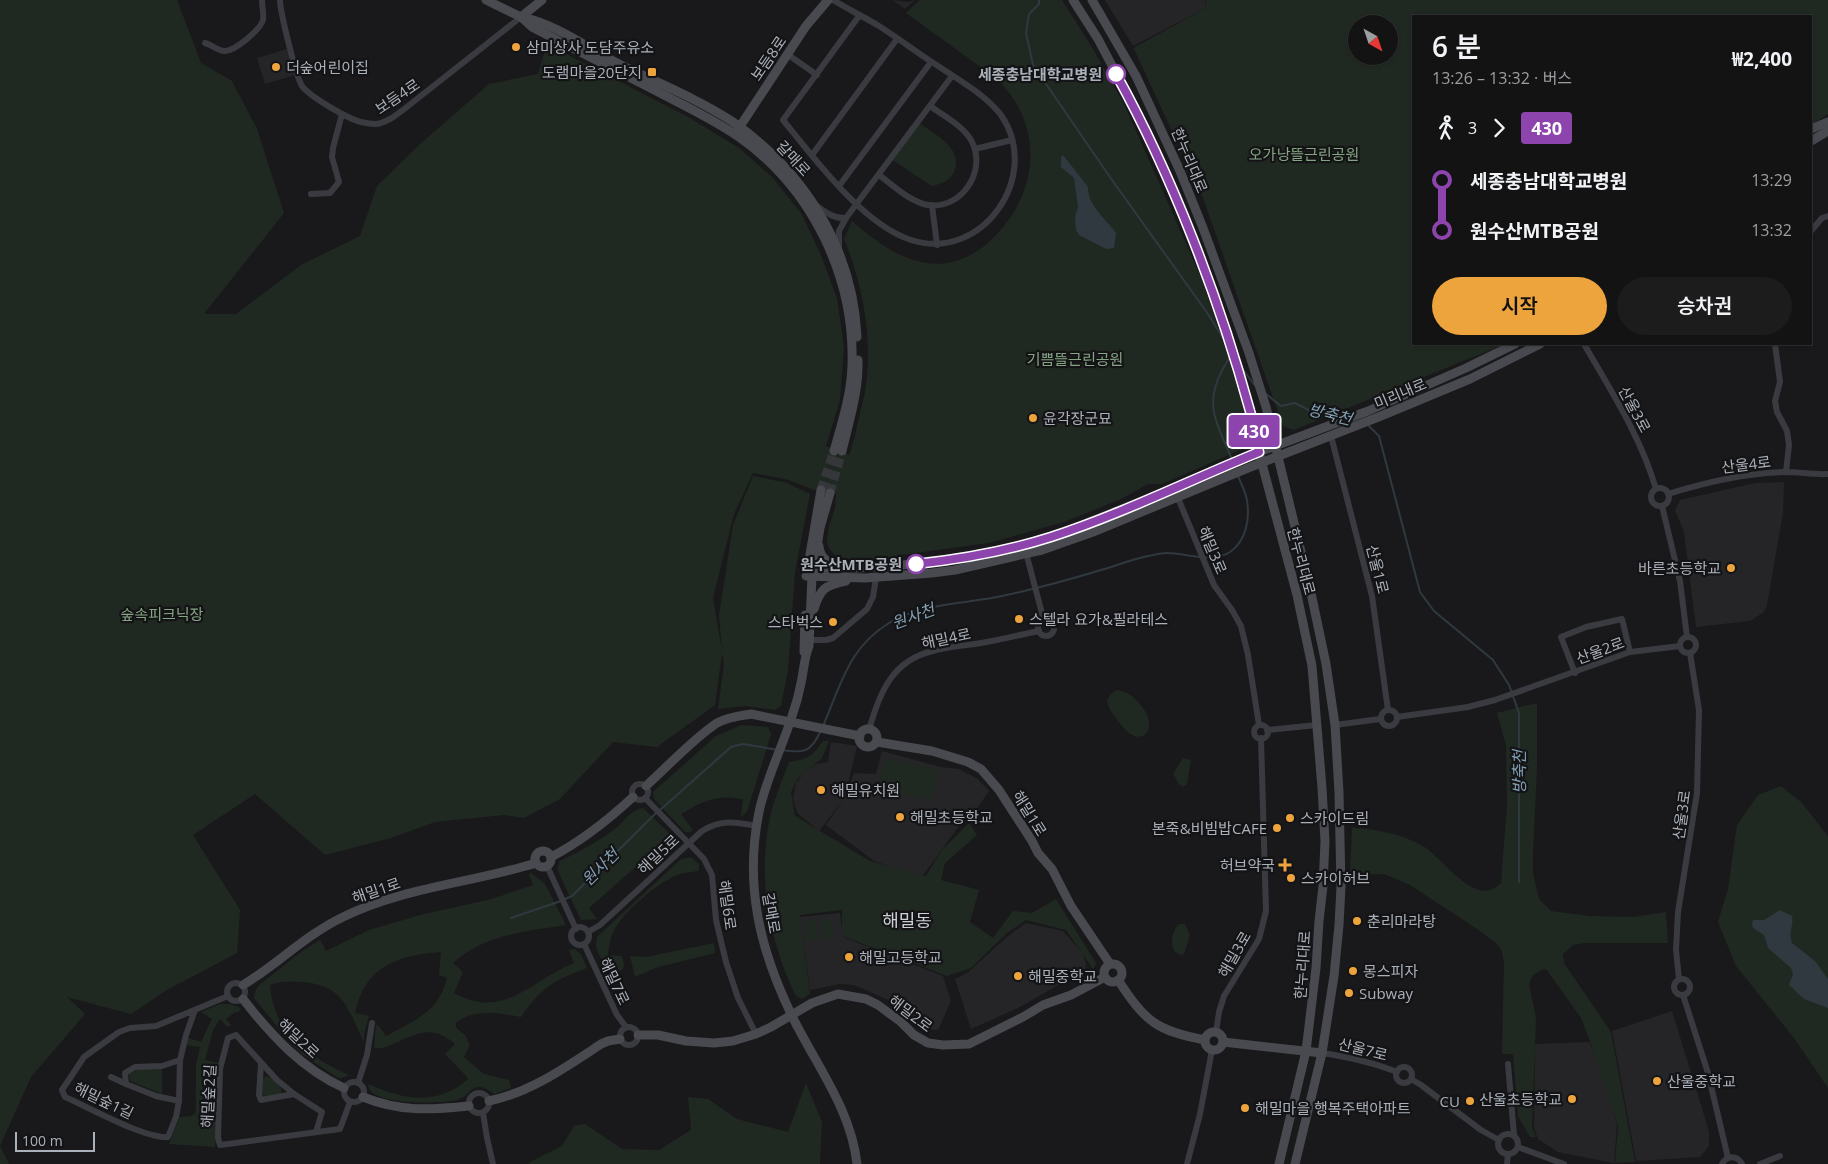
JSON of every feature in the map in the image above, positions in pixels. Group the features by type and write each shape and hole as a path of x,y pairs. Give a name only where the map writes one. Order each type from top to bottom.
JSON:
{"street":[{"path":"206,43 222,51 232,50 241,45 247,37 259,28 263,20 262,0"},
{"name":"보듬4로","path":"280,0 301,85 315,98 342,114 361,122 377,124 385,122 403,110 521,17"},
{"name":"갈매로","path":"486,0 521,17 536,20 601,55 717,112 791,185 825,230 840,252 846,270 855,313 858,367 854,404 838,451 852,367 851,332 844,287 825,230 813,202 777,158 737,130"},
{"path":"521,17 542,0"},
{"name":"보듬8로","path":"737,130 806,26 828,0"},
{"path":"833,0 878,26 991,104 1001,115 1010,130 1015,159 1014,177 1006,197 997,212 984,225 967,236 937,245 911,240 894,232 856,206 782,120 859,16"},
{"name":"한누리대로","path":"1073,0 1098,39 1147,132 1179,207 1211,290 1251,413 1259,452 1299,604 1312,666 1325,841 1323,886 1306,1051 1279,1164"},
{"name":"한누리대로","path":"1092,0 1136,76 1159,123 1193,203 1246,345 1266,407 1311,593 1326,664 1335,725 1340,792 1341,887 1334,976 1322,1053 1295,1164"},
{"path":"812,155 897,39"},
{"path":"788,54 817,75"},
{"path":"840,186 931,62"},
{"path":"840,252 839,231 846,218 952,76"},
{"path":"879,175 913,199 927,205 944,204 956,198 969,185 975,171 975,148 962,128 930,106"},
{"path":"311,194 330,193 338,182 332,157 342,114"},
{"path":"1812,129 1828,122"},
{"path":"1812,140 1828,131"},
{"path":"975,148 1012,140"},
{"path":"813,202 832,215 846,218"},
{"path":"932,205 937,245"},
{"path":"1812,230 1822,218 1828,216"},
{"path":"825,230 846,218"},
{"name":"미리내로","path":"810,572 876,578 955,570 1025,549 1212,477 1248,468 1277,456 1329,432 1368,411 1513,345"},
{"name":"미리내로","path":"810,572 904,565 1064,543 1178,498 1244,458 1274,446 1329,432 1343,432 1470,379 1538,345"},
{"name":"산울3로","path":"1585,345 1628,419 1649,466 1656,490"},
{"path":"1775,345 1780,382 1775,401 1777,412 1787,431 1789,445 1786,472"},
{"name":"산울1로","path":"1329,432 1372,596 1388,710"},
{"name":"산울4로","path":"1668,494 1706,482 1786,472 1815,475 1828,474"},
{"path":"1663,489 1668,494 1668,502 1662,506 1655,505 1651,500 1651,494 1656,490 1663,489"},
{"name":"갈매로","path":"805,654 803,647 810,572 825,491 820,530 810,572 810,640 805,654 801,683 790,722 759,811 753,860 753,882 760,933 771,966 792,1016 836,1094 846,1120 857,1164"},
{"name":"해밀3로","path":"1178,498 1214,584 1241,626 1248,655 1259,725"},
{"path":"1662,506 1680,581 1687,637"},
{"path":"820,530 819,548 824,558 833,565 858,568"},
{"path":"1025,549 1044,621"},
{"path":"810,621 819,593 823,589 834,584 866,578"},
{"path":"810,640 833,638 867,609 873,597 876,578"},
{"path":"1575,673 1561,637 1569,633 1622,619 1630,652"},
{"path":"1044,621 1051,622 1054,626 1051,634 1046,636 1039,631 1040,625 1044,621"},
{"name":"해밀4로","path":"869,730 884,686 899,668 908,661 934,650 1039,631"},
{"path":"1687,637 1694,639 1696,644 1696,649 1690,654 1682,651 1680,646 1681,641 1687,637"},
{"name":"산울2로","path":"1397,717 1468,707 1532,688 1630,652 1680,646"},
{"name":"산울3로","path":"1679,979 1676,950 1678,912 1697,793 1699,710 1690,654"},
{"path":"1388,710 1394,712 1397,717 1395,724 1390,726 1384,725 1380,718 1382,713 1388,710"},
{"path":"646,786 706,732 718,723 734,716 752,714 860,736"},
{"path":"1335,725 1380,718"},
{"path":"1259,725 1264,726 1267,730 1266,736 1262,738 1254,734 1255,729 1259,725"},
{"path":"1267,730 1317,726"},
{"path":"869,730 876,734 877,742 872,747 866,747 862,744 860,736 864,731 869,730"},
{"name":"해밀3로","path":"1216,1032 1224,996 1259,939 1266,911 1262,738"},
{"name":"해밀1로","path":"877,742 932,751 968,762 981,769 999,790 1038,853 1052,869 1071,906 1110,964"},
{"path":"635,785 646,786 648,793 645,798 640,800 633,797 631,791 635,785"},
{"path":"550,857 580,841 601,826 633,797"},
{"name":"해밀6로","path":"645,798 704,859 710,870 716,920 726,962 738,998 756,1034"},
{"name":"해밀5로","path":"588,932 600,925 702,831 718,823 736,822 757,826"},
{"path":"541,852 548,853 550,857 550,862 547,866 540,866 536,863 536,856 541,852"},
{"name":"해밀1로","path":"243,985 319,929 375,903 397,895 482,878 536,863"},
{"path":"547,866 576,929"},
{"path":"581,928 588,932 589,937 584,944 574,942 572,936 576,929 581,928"},
{"name":"해밀7로","path":"584,944 617,1014 626,1027"},
{"path":"1110,964 1116,964 1122,974 1118,980 1111,982 1105,977 1104,970 1110,964"},
{"name":"해밀2로","path":"638,1035 658,1035 714,1044 733,1041 756,1034 792,1016 812,1003 834,994 855,996 878,1005 921,1040 944,1045 969,1044 1043,1005 1071,995 1105,977"},
{"path":"1679,979 1687,981 1690,986 1689,991 1683,995 1677,994 1674,990 1674,985 1679,979"},
{"path":"1118,980 1135,1006 1155,1024 1172,1032 1205,1040"},
{"path":"236,982 243,985 246,990 243,998 235,1001 228,996 227,990 230,985 236,982"},
{"path":"1683,995 1708,1073 1728,1158"},
{"name":"해밀숲1길","path":"195,1010 180,1060 179,1101 176,1117 168,1137 159,1138 65,1097 62,1090 84,1057 118,1032 130,1028 156,1026 228,996"},
{"name":"해밀2로","path":"243,998 257,1017 286,1049 326,1080 344,1088"},
{"path":"358,1083 367,1056 372,1024"},
{"path":"626,1027 634,1028 638,1035 637,1041 630,1045 624,1044 620,1040 620,1033 626,1027"},
{"path":"1216,1032 1222,1036 1223,1042 1218,1049 1212,1050 1206,1045 1205,1040 1208,1033 1216,1032"},
{"name":"해밀숲2길","path":"316,1132 322,1112 294,1094 261,1064 236,1035 228,1038 220,1069 218,1138 220,1145 340,1129 350,1102"},
{"path":"490,1101 509,1097 529,1088 602,1044 608,1041 620,1040"},
{"path":"1223,1042 1322,1053"},
{"path":"1188,1164 1212,1050"},
{"name":"산울7로","path":"1322,1053 1351,1057 1378,1064 1397,1072"},
{"path":"126,1084 125,1073 135,1067 162,1066 180,1060"},
{"path":"261,1064 259,1095 261,1100 294,1094"},
{"path":"1508,1064 1514,1135 1518,1140 1518,1147 1514,1152 1508,1154 1499,1149 1499,1140 1504,1134 1514,1135"},
{"path":"1403,1067 1408,1068 1412,1074 1411,1079 1407,1082 1399,1081 1396,1077 1397,1072 1403,1067"},
{"path":"111,1076 156,1096 179,1101"},
{"path":"1411,1079 1481,1130 1499,1140"},
{"path":"349,1083 358,1083 363,1088 362,1097 358,1101 350,1102 345,1098 344,1088 349,1083"},
{"path":"469,1106 472,1096 477,1093 486,1096 490,1101"},
{"path":"362,1097 397,1108 430,1110 469,1106"},
{"path":"483,1113 488,1108 490,1101"},
{"path":"469,1106 473,1111 483,1113"},
{"path":"483,1113 493,1164"},
{"path":"1518,1147 1564,1164"},
{"path":"1507,1164 1508,1154"},
{"path":"1760,1164 1780,1156"},
{"path":"1722,1164 1728,1158"},
{"path":"1728,1158 1738,1159 1742,1164"}],"shaded area":[{"path":"892,0 908,2 915,0 905,9"},
{"name":"세종충남대학교병원","path":"1105,0 1205,0 1206,8 1133,46"},
{"name":"더숲어린이집","path":"287,49 295,75 265,84 257,58"},
{"path":"1063,155 1088,187 1091,200 1098,212 1116,233 1114,248 1106,249 1079,235 1076,230 1075,217 1078,207 1074,178 1061,167 1061,157"},
{"name":"바른초등학교","path":"1784,482 1783,513 1767,605 1764,612 1750,621 1696,627 1684,532 1675,510 1680,500 1755,483"},
{"name":"해밀초등학교","path":"831,742 857,746 845,796 854,773 876,774 882,751 941,767 959,769 978,779 989,791 976,810 958,827 922,877 874,861 826,825 844,799 819,831 797,813 793,798 796,783 805,771 816,764 828,762"},
{"path":"1780,910 1792,916 1792,943 1815,961 1828,979 1828,1008 1804,999 1789,985 1793,974 1791,968 1768,948 1764,935 1753,928 1753,920 1764,920"},
{"name":"해밀고등학교","path":"840,913 843,937 943,976 951,1001 938,1030 924,1029 888,1000 854,985 840,984 810,990 800,917"},
{"name":"해밀중학교","path":"1026,923 1063,931 1083,954 1086,964 1085,970 1018,1008 971,1029 955,979 967,973 1008,936"},
{"name":"산울중학교","path":"1672,1011 1709,1131 1709,1146 1700,1157 1636,1161 1612,1031"},
{"name":"산울초등학교","path":"1589,1042 1602,1072 1617,1125 1614,1163 1558,1152 1538,1139 1534,1128 1535,1044"}],"green space":[{"path":"0,0 177,0 201,63 232,81 257,129 284,213 204,314 236,314 301,265 360,236 377,186 420,144 489,84 538,74 547,44 690,118 739,148 772,177 801,213 820,253 837,298 844,347 840,400 826,446 849,455 865,393 868,367 867,329 861,292 844,239 852,221 878,242 896,253 927,263 953,262 969,256 984,246 1006,223 1019,203 1027,182 1030,161 1029,139 1023,118 1013,98 997,79 906,13 920,0 1062,0 1090,44 1124,104 1203,282 1254,444 1162,484 1148,484 1119,500 1064,522 989,543 882,559 856,560 837,558 829,548 827,542 829,526 835,508 836,493 812,489 789,480 753,473 734,514 713,598 722,651 719,615 733,525 753,476 787,483 810,494 795,572 788,671 781,706 775,710 746,706 718,709 724,664 722,653 715,705 657,747 613,742 560,799 524,818 504,815 435,822 391,838 325,855 255,794 193,835 240,910 237,953 165,991 131,1014 67,997 85,1014 31,1077 0,1146"},
{"name":"오가낭뜰근린공원","path":"1206,0 1828,0 1828,114 1812,124 1812,15 1412,15 1412,345 1503,345 1294,430 1283,426 1203,198 1134,49 1206,8"},
{"path":"918,122 946,143 955,156 956,163 952,175 948,180 932,186 891,159"},
{"path":"1116,690 1123,691 1131,696 1145,712 1149,720 1149,727 1147,733 1143,736 1137,737 1130,734 1111,711 1107,701"},
{"path":"1537,703 1537,768 1533,873 1539,899 1551,911 1589,916 1633,917 1666,912 1668,943 1584,943 1573,945 1563,954 1564,963 1611,1032 1635,1162 1615,1163 1618,1126 1589,1039 1581,1018 1547,970 1543,969 1533,975 1529,984 1536,1018 1532,1127 1536,1137 1530,1137 1518,1116 1513,1054 1502,1054 1504,963 1502,951 1495,942 1477,929 1410,885 1384,874 1350,875 1352,828 1389,833 1415,842 1431,852 1460,879 1481,890 1491,890 1501,883 1507,806 1506,745 1497,713"},
{"path":"741,725 768,727 771,734 747,812 741,817 743,799 725,797 710,800 696,805 681,814 693,830 685,832 654,799 653,792 716,736"},
{"path":"823,741 829,741 822,758 798,778 791,792 795,816 870,861 926,876 941,851 969,823 977,835 945,863 941,880 979,890 970,922 993,938 1013,911 1032,913 1056,899 1096,963 1093,969 1066,930 1026,920 1007,933 971,968 947,976 842,936 842,910 800,915 810,994 802,999 796,996 786,974 772,928 765,880 767,832 772,809 789,762 801,760 809,756"},
{"path":"885,758 939,770 932,801 878,789"},
{"path":"1183,758 1191,760 1187,784 1183,787 1173,774"},
{"path":"1781,786 1801,802 1828,836 1828,1088 1794,1038 1736,966 1718,922 1728,889 1737,825 1758,795"},
{"path":"643,808 674,838 674,849 665,841 589,908 597,919 581,920 557,869 560,861 601,838 619,826 631,813"},
{"path":"691,857 699,864 699,871 687,872 672,877 655,888 622,918 613,932 608,955 622,956 623,969 613,974 607,973 596,947 597,937 681,859"},
{"path":"531,873 545,884 566,925 521,932 492,940 478,946 453,963 463,972 454,993 472,1000 488,1003 517,995 574,963 569,950 574,949 581,954 587,968 549,986 535,999 521,1017 488,1013 472,1015 456,1022 457,1028 465,1035 470,1045 464,1057 484,1074 509,1080 511,1088 494,1094 487,1089 477,1087 463,1098 438,1102 391,1100 374,1094 370,1089 368,1084 393,1094 418,1098 431,1097 455,1089 467,1080 468,1078 445,1054 455,1044 439,1034 425,1032 386,1047 374,1048 376,1025 386,1036 416,1020 438,1000 447,978 439,975 441,952 411,956 398,960 375,974 360,997 355,1013 369,1016 364,1033 364,1042 348,1009 336,993 315,984 293,981 270,985 278,1017 286,1030 307,1051 349,1075 342,1078 338,1078 303,1055 254,998 258,986 301,952 320,940 326,951 369,930 424,914 492,899 533,885 529,874"},
{"path":"831,918 834,938 822,940 819,920"},
{"path":"816,920 819,940 807,942 804,922"},
{"path":"1179,924 1185,924 1190,935 1184,954 1181,955 1174,951 1172,944 1173,933"},
{"path":"714,943 715,953 658,967 635,977 630,956 646,957"},
{"path":"220,1004 230,1004 241,1008 239,1012 235,1012 226,1019 231,1025 227,1027 220,1019 213,1030 205,1060 219,1063 218,1068 203,1068 202,1121 217,1122 215,1147 169,1144 180,1117 192,1116 196,1112 196,1065 200,1047 186,1045 188,1038 201,1042 212,1019 201,1012"},
{"path":"139,1069 162,1069 162,1094 130,1081 129,1074"},
{"path":"266,1076 280,1087 282,1092 279,1095 265,1096 262,1094 262,1080"},
{"path":"806,1083 822,1122 820,1164 529,1164 562,1146 574,1126 585,1124 622,1149 659,1150 691,1130 688,1097 708,1099 737,1119 788,1132"},
{"path":"0,1146 9,1164 0,1164"}],"waterway":[{"name":"방축천","path":"1039,0 1039,4 1029,14 1026,33 1033,65 1223,338"},
{"name":"원사천","path":"1230,357 1217,383 1213,405 1217,423 1232,460"},
{"name":"방축천","path":"1241,367 1256,387"},
{"name":"방축천","path":"1266,394 1281,406 1295,403 1313,412 1340,418"},
{"name":"방축천","path":"1368,425 1379,436 1420,592 1434,611 1493,660 1509,685 1519,713 1519,882"},
{"name":"원사천","path":"823,726 847,668 855,656 875,633 902,616 929,608 988,599 1027,590 1158,554 1175,553 1207,558 1230,552 1243,536 1248,515 1245,491 1238,476"},
{"name":"원사천","path":"782,750 797,752 811,747 821,730"},
{"name":"원사천","path":"660,810 731,747 743,744 778,750"},
{"name":"원사천","path":"565,899 572,896 656,813"},
{"name":"원사천","path":"511,918 561,901"}],"tunnel":[{"path":"821,490 834,451"},
{"path":"830,493 842,451"}],"bus line":[{"name":"430","path":"916,564 989,554 1052,537 1078,528 1259,452 1251,413 1208,281 1147,132 1116,74"}],"place":[{"name":"삼미상사 도담주유소","path":"516,47"},
{"name":"더숲어린이집","path":"276,67"},
{"name":"도램마을20단지","path":"652,72"},
{"name":"세종충남대학교병원","path":"1116,74"},
{"name":"윤각장군묘","path":"1033,418"},
{"name":"원수산MTB공원","path":"916,564"},
{"name":"바른초등학교","path":"1731,568"},
{"name":"스텔라 요가&필라테스","path":"1019,619"},
{"name":"스타벅스","path":"833,622"},
{"name":"해밀유치원","path":"821,790"},
{"name":"해밀초등학교","path":"900,817"},
{"name":"스카이드림","path":"1290,818"},
{"name":"본죽&비빔밥CAFE","path":"1277,828"},
{"name":"허브약국","path":"1285,865"},
{"name":"스카이허브","path":"1291,878"},
{"name":"춘리마라탕","path":"1357,921"},
{"name":"해밀고등학교","path":"849,957"},
{"name":"몽스피자","path":"1353,971"},
{"name":"해밀중학교","path":"1018,976"},
{"name":"Subway","path":"1349,993"},
{"name":"산울중학교","path":"1657,1081"},
{"name":"산울초등학교","path":"1572,1099"},
{"name":"CU","path":"1470,1101"},
{"name":"해밀마을 행복주택아파트","path":"1245,1108"}],"district":[{"name":"해밀동","path":"907,920"}],"park label":[{"name":"기쁨뜰근린공원","path":"1075,359"},
{"name":"숲속피크닉장","path":"162,614"}]}
